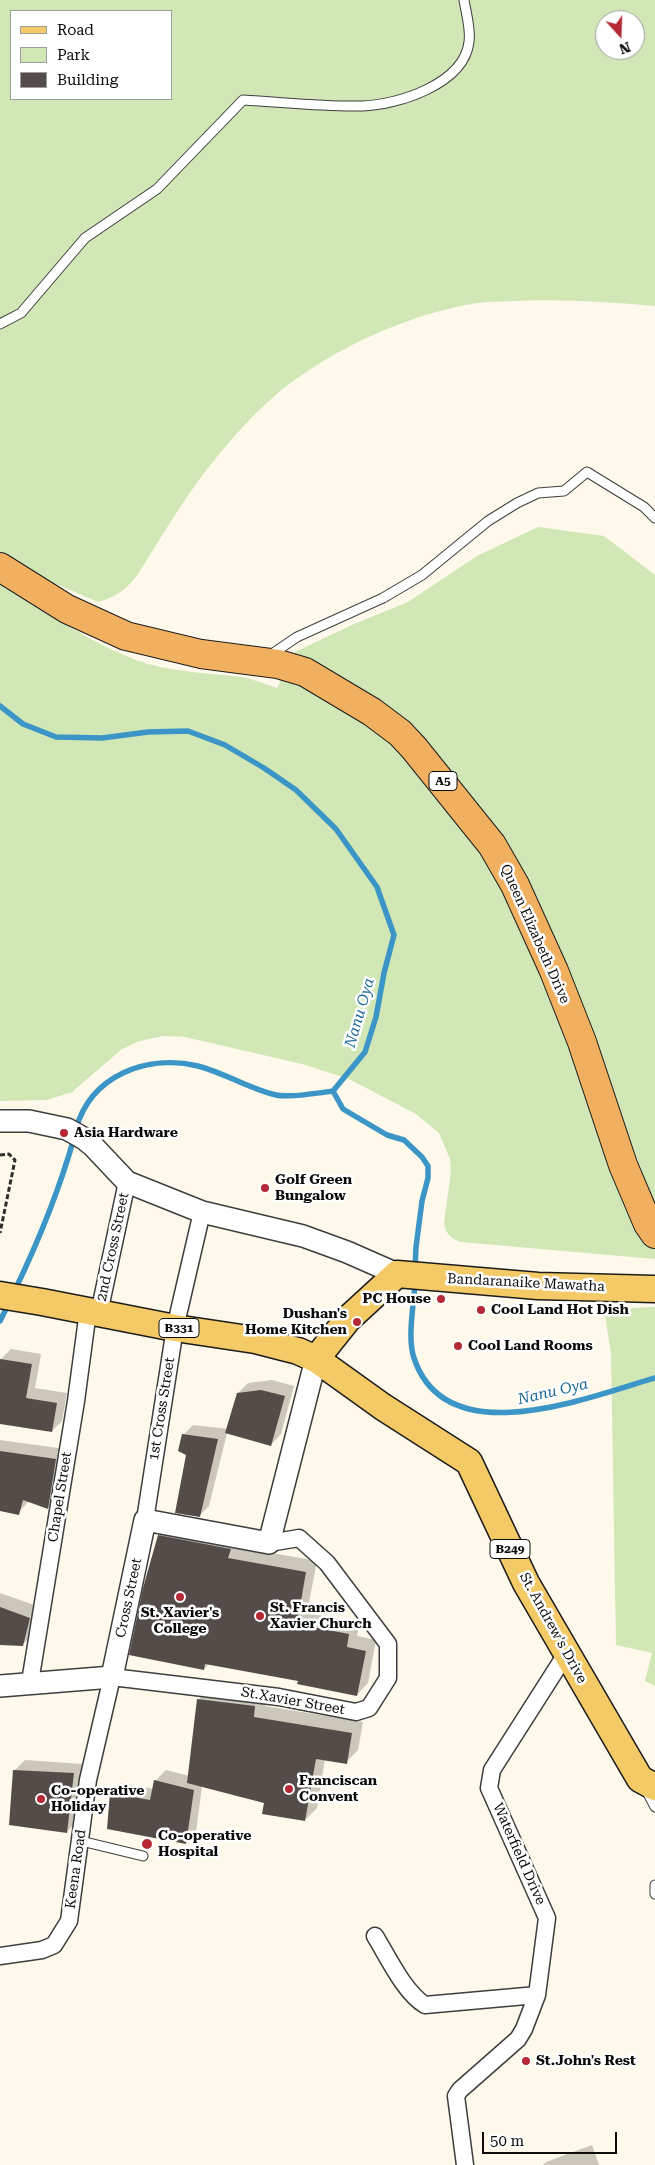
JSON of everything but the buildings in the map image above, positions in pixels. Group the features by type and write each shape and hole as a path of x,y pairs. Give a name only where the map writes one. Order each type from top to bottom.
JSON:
{"highway":[{"name":"Queen Elizabeth Drive","path":"0,567 67,609 126,636 201,654 262,661 305,672 354,700 387,723 414,748 499,855 515,885 554,971 582,1042 623,1165 648,1224 655,1234"}],"main road":[{"name":"Bandaranaike Mawatha","path":"400,1275 538,1286 655,1289"},
{"path":"316,1359 348,1320 400,1275"},
{"name":"B331","path":"0,1296 284,1346 316,1359"},
{"name":"St. Andrew's Drive","path":"316,1359 383,1407 469,1462 526,1583 566,1654 647,1783"}],"street":[{"path":"0,1121 29,1122 75,1134 127,1182 202,1212 303,1236 347,1252 400,1275"},
{"name":"2nd Cross Street","path":"94,1312 127,1182"},
{"name":"1st Cross Street","path":"145,1520 175,1328 202,1212"},
{"name":"Chapel Street","path":"30,1682 74,1411 94,1312"},
{"path":"145,1520 269,1542 316,1359"},
{"name":"Cross Street","path":"112,1676 145,1520"},
{"name":"St.Xavier Street","path":"0,1686 112,1676 279,1696 356,1712 368,1708 388,1678 388,1644 327,1563 299,1538 269,1542"},
{"name":"Waterfield Drive","path":"465,2165 456,2096 460,2090 518,2039 524,2029 537,1994 547,1918 489,1788 492,1770 566,1654"},
{"name":"Keena Road","path":"0,1956 42,1950 54,1945 69,1921 88,1780 112,1676"},
{"path":"375,1936 407,1987 417,2000 425,2005 537,1994"}],"lane":[{"path":"0,324 21,313 85,238 157,190 243,100 363,106 407,98 441,82 460,65 469,42 464,0"},
{"path":"262,661 297,637 383,598 422,575 488,521 517,503 538,493 564,491 587,472 644,507 655,518"},
{"path":"647,1783 655,1807"},
{"path":"81,1841 143,1856"},
{"path":"655,1885 655,1894"}],"path":[{"path":"0,1155 9,1154 15,1160 0,1233"}],"green space":[{"path":"0,0 655,0 655,306 533,300 477,303 425,315 399,324 347,347 300,376 279,392 248,421 198,481 138,574 130,584 110,598 98,602 0,560"},
{"path":"538,527 604,536 655,575 655,1259 461,1242 454,1239 447,1233 444,1223 451,1171 450,1159 439,1133 416,1114 349,1079 302,1064 185,1037 163,1036 140,1041 122,1049 72,1092 47,1100 0,1101 0,584 100,644 136,660 174,670 246,678 277,688 295,652 354,624 408,602 477,556"},
{"path":"655,1307 655,1686 645,1681 652,1653 616,1645 611,1354 604,1309"}],"waterway":[{"name":"Nanu Oya","path":"0,706 23,724 56,737 102,738 148,732 188,731 225,745 264,768 296,790 336,829 377,887 394,935 384,973 376,1017 365,1052 333,1091"},
{"path":"76,1129 83,1110 94,1095 108,1082 141,1066 160,1063 198,1066 256,1089 281,1096 333,1091"},
{"name":"Nanu Oya","path":"333,1091 343,1109 387,1135 404,1140 422,1157 428,1166 428,1178 422,1201 416,1247 415,1268"},
{"path":"15,1290 48,1215 74,1138"},
{"name":"Nanu Oya","path":"415,1282 411,1331 414,1358 431,1387 456,1405 487,1412 522,1411 558,1406 655,1378"},
{"path":"0,1321 9,1303"}],"place":[{"name":"Asia Hardware","path":"64,1133"},
{"name":"Golf Green Bungalow","path":"265,1188"},
{"name":"PC House","path":"441,1299"},
{"name":"Cool Land Hot Dish","path":"481,1310"},
{"name":"Dushan's Home Kitchen","path":"357,1322"},
{"name":"Cool Land Rooms","path":"458,1346"},
{"name":"St. Xavier's College","path":"180,1597"},
{"name":"St. Francis Xavier Church","path":"260,1616"},
{"name":"Franciscan Convent","path":"289,1789"},
{"name":"Co-operative Holiday","path":"41,1799"},
{"name":"Co-operative Hospital","path":"147,1844"},
{"name":"St.John's Rest","path":"526,2061"}]}
